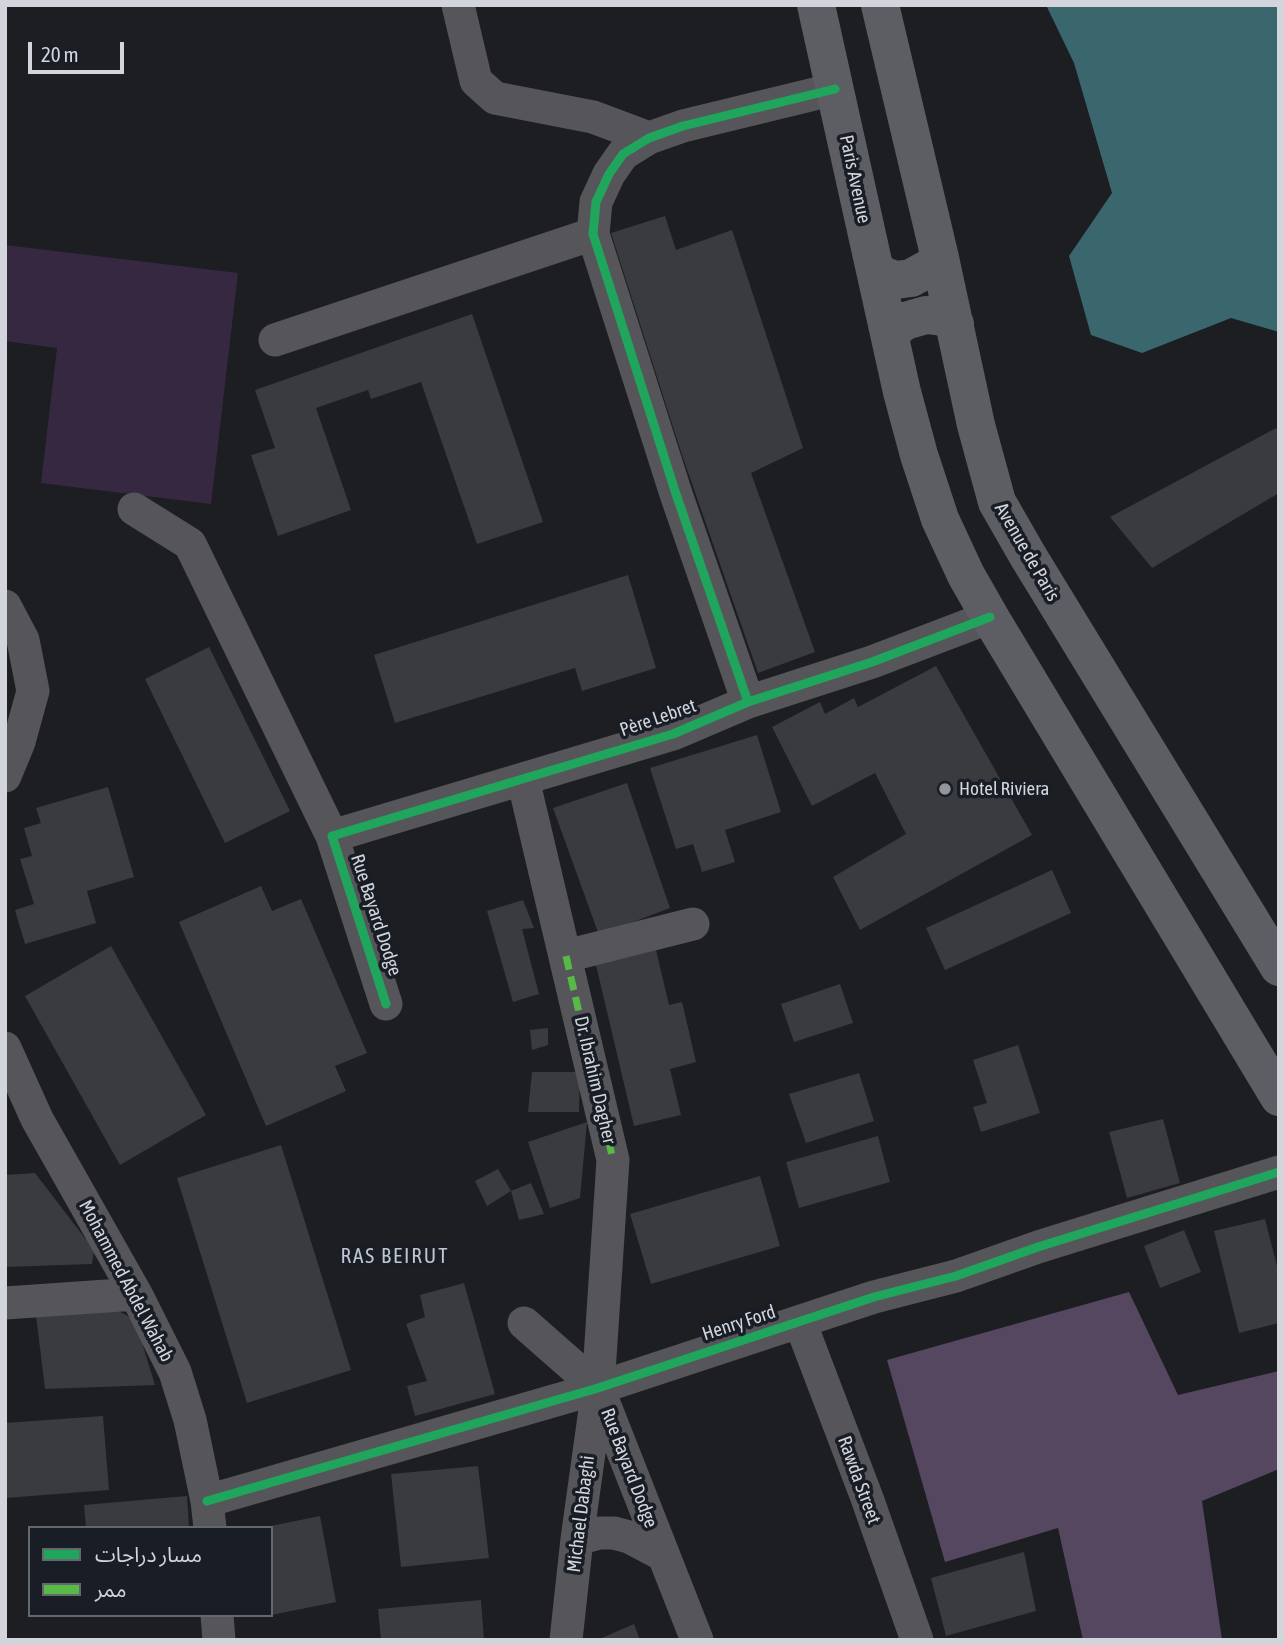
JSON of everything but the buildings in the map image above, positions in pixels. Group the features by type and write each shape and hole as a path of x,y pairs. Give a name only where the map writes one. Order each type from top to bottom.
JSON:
{"highway":[{"path":"816,5 835,89"},
{"name":"Avenue de Paris","path":"880,5 940,258 976,425 997,502 1279,967"},
{"name":"Paris Avenue","path":"835,89 875,269"},
{"path":"875,269 896,280 911,278 933,266 940,258"},
{"path":"875,269 919,455 940,519 966,575 1279,1097"},
{"path":"889,333 905,321 926,315 943,317 955,324"}],"street":[{"path":"458,5 477,81 495,98 593,117 649,138"},
{"path":"748,702 676,494 593,234 596,202 609,174 624,155 649,138 683,126 835,89"},
{"path":"275,340 593,234"},
{"name":"Rue Bayard Dodge","path":"134,509 190,544 331,836 386,1004"},
{"path":"5,606 23,640 33,691 19,742 5,776"},
{"name":"Père Lebret","path":"331,836 673,734 748,702 872,662 990,617"},
{"name":"Dr. Ibrahim Dagher","path":"523,779 613,1160 598,1388"},
{"path":"566,956 693,924"},
{"name":"Mohammed Abdel Wahab","path":"5,1048 37,1119 136,1294 176,1372 190,1420 208,1514"},
{"name":"Henry Ford","path":"208,1514 873,1297 956,1276 1038,1247 1279,1172"},
{"path":"5,1303 136,1294"},
{"name":"Rawda Street","path":"800,1322 867,1498 917,1640"},
{"name":"Rue Bayard Dodge","path":"524,1323 598,1388 697,1640"},
{"name":"Michael Dabaghi","path":"566,1640 598,1388"},
{"path":"577,1539 599,1533 614,1533 629,1537 663,1555"},
{"path":"216,1617 219,1640"}],"shaded area":[{"path":"5,245 238,273 211,504 41,483 57,348 5,341"},
{"path":"1129,1292 1178,1395 1279,1371 1279,1469 1202,1501 1222,1640 1083,1640 1058,1528 945,1562 887,1360"}],"water":[{"path":"1046,5 1279,5 1279,332 1231,318 1142,353 1091,335 1069,256 1112,193 1074,63"}],"marked path":[{"path":"566,956 613,1160"}],"cycle path":[{"path":"748,702 676,494 593,234 596,202 609,174 623,154 649,138 683,126 835,89"},
{"path":"386,1004 332,836 673,734 748,702 872,662 990,617"},
{"path":"207,1501 598,1388 874,1297 956,1276 1038,1247 1279,1172"}],"place":[{"name":"Hotel Riviera","path":"945,789"}],"district":[{"name":"RAS BEIRUT","path":"395,1256"}]}
